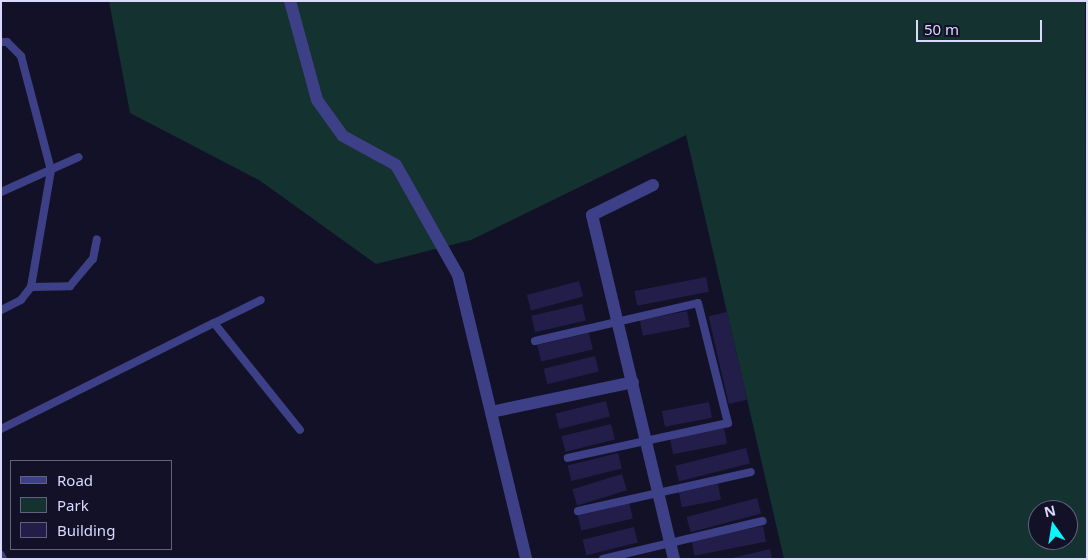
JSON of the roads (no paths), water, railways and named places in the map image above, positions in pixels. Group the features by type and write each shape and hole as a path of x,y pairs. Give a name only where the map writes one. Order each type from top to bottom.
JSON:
{"street":[{"path":"290,1 317,100 343,136 396,165 458,275 526,559"},
{"path":"653,185 592,215 674,559"},
{"path":"491,412 633,382"}],"lane":[{"path":"1,42 7,42 22,56 51,170 31,288 21,300 1,310"},
{"path":"1,192 79,157"},
{"path":"31,288 70,286 94,259 97,238"},
{"path":"1,429 261,300"},
{"path":"535,341 698,303 728,423 568,458"},
{"path":"214,323 300,430"},
{"path":"578,510 751,472"},
{"path":"603,559 763,520"},
{"path":"1,555 3,559"}]}
